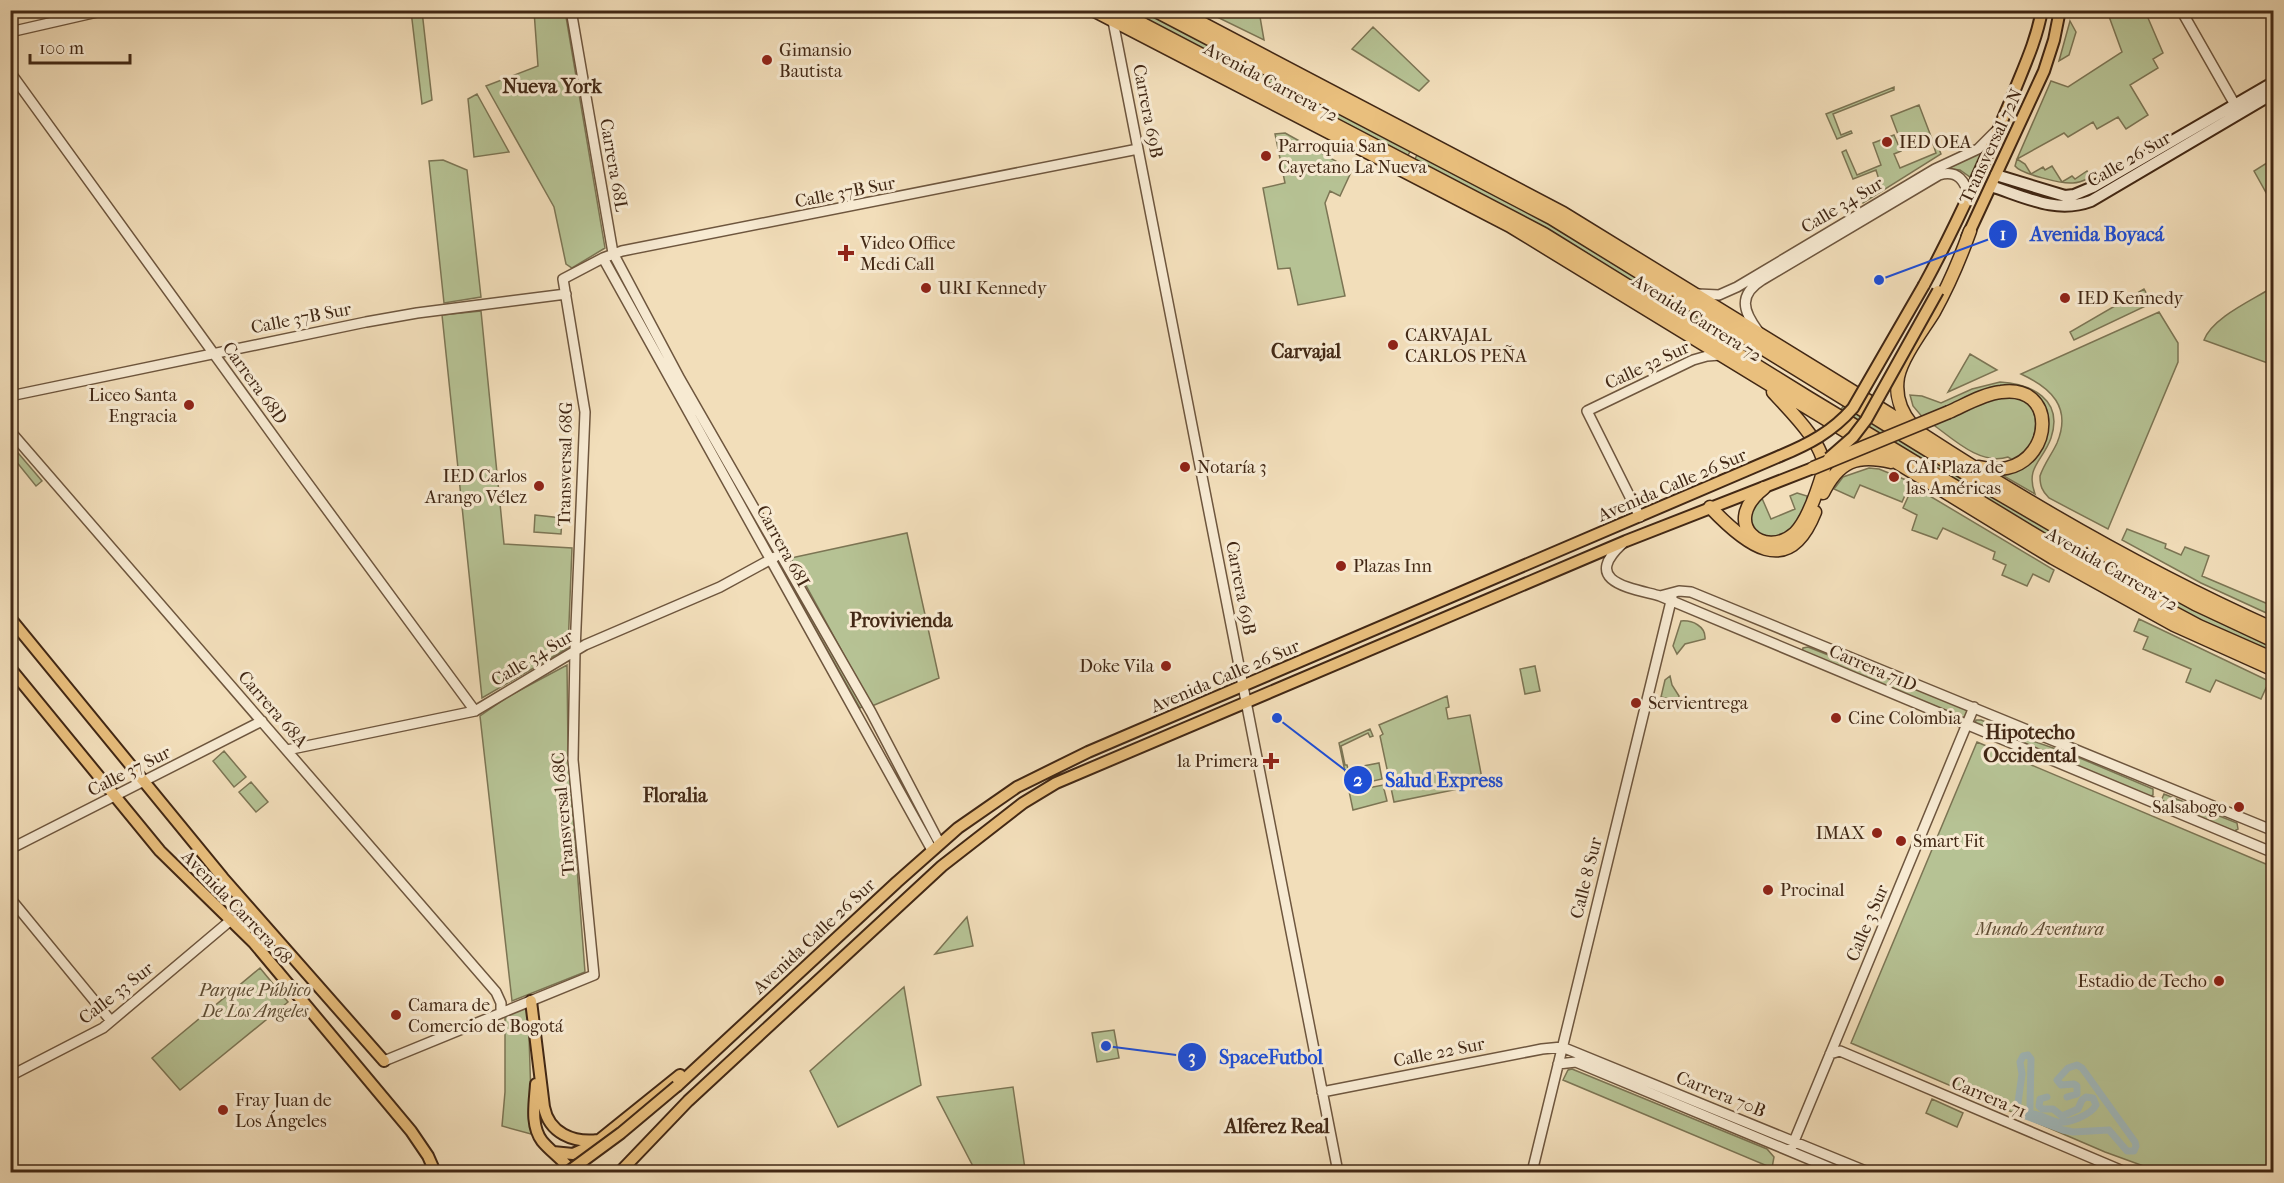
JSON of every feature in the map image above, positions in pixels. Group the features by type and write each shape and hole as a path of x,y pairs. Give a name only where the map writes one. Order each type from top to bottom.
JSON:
{"highway":[{"name":"Avenida Carrera 72","path":"1093,10 1113,14 1336,124 1575,251 1818,404 2057,549 2173,612 2274,659"},
{"name":"Avenida Carrera 72","path":"1154,10 1580,235 1786,364 2052,525 2100,553 2224,618 2274,641"},
{"name":"Avenida Carrera 72","path":"1177,10 1552,207 1973,467 2196,593 2274,629"},
{"name":"Avenida Carrera 72","path":"1113,14 1535,241 2091,579 2174,625 2274,670"},
{"path":"1309,78 1328,100"},
{"path":"1336,124 1351,144"},
{"path":"1922,434 1911,423 1901,407 1897,389 1900,369 1955,272 1970,231"},
{"path":"1580,235 1617,246"},
{"path":"1535,241 1575,251"},
{"path":"1646,275 1671,279"},
{"path":"1643,293 1664,320"},
{"path":"1760,379 1799,422 1817,447 1824,465 1822,476 1804,520 1787,538 1771,542 1763,541 1753,537 1748,530 1744,520 1746,508 1757,493 1764,488"},
{"path":"1813,468 2001,392 2025,394 2039,407 2043,424 2042,433 2033,450 2022,462 2007,468 1973,467"},
{"path":"1710,507 1745,540 1762,549 1781,549 1792,546 1803,537 1810,527 1833,475 1846,464 1860,459 1869,459 1901,465"},
{"path":"2052,525 2081,530"},
{"path":"2196,593 2224,618"},
{"path":"2214,644 2239,644"}],"main road":[{"name":"Transversal 72N","path":"1924,285 1969,198 2000,126 2031,51 2042,10"},
{"name":"Transversal 72N","path":"1938,291 1970,231 2049,59 2060,10"},
{"name":"Calle 26 Sur","path":"1991,186 2062,207 2080,205 2088,196 2238,108 2274,82"},
{"name":"Calle 26 Sur","path":"2238,108 2274,93"},
{"name":"Calle 26 Sur","path":"1996,175 2056,194 2088,196"},
{"name":"Avenida Calle 26 Sur","path":"570,1173 676,1086 936,847 998,799 1036,777 1088,752 1640,517 1825,435 1853,408 1924,285"},
{"name":"Avenida Calle 26 Sur","path":"620,1173 688,1101 942,866 1023,803 1080,771 1626,541 1813,468 1840,449 1866,420 1938,291"},
{"name":"Avenida Carrera 68","path":"10,618 143,782 278,942 384,1061"},
{"name":"Avenida Carrera 68","path":"10,668 160,851 260,950 411,1131 428,1156 435,1173"},
{"path":"531,1001 544,1107 551,1126 559,1133 574,1138 587,1141 601,1140"},
{"path":"553,1152 573,1154 601,1140 723,1042"},
{"path":"536,1047 535,1121 541,1139 570,1173"}],"street":[{"path":"10,32 106,10"},
{"name":"Carrera 68L","path":"571,10 613,253"},
{"path":"2181,10 2238,108"},
{"name":"Carrera 69B","path":"1113,14 1338,1173"},
{"name":"Carrera 68D","path":"10,72 475,711"},
{"name":"Calle 34 Sur","path":"1759,333 1745,310 1746,296 1755,284 1801,252 1935,169 1978,149 2000,126"},
{"name":"Calle 37B Sur","path":"563,279 613,253 1138,149"},
{"name":"Calle 34 Sur","path":"1693,292 1715,296 1725,293 1939,175 1950,173 1964,180 1969,198"},
{"name":"Carrera 68I","path":"613,253 776,556"},
{"name":"Carrera 68I","path":"603,258 688,413 871,712 936,847"},
{"name":"Transversal 68G","path":"563,279 585,412 575,651"},
{"name":"Calle 37B Sur","path":"10,396 213,352 417,313 566,294"},
{"name":"Calle 32 Sur","path":"1640,517 1587,411 1693,360 1707,356 1722,356"},
{"name":"Carrera 68A","path":"10,431 496,992 501,1003 501,1013"},
{"name":"Carrera 71D","path":"1626,541 1607,562 1610,579 1622,585 1660,596 1691,592 2274,831"},
{"name":"Calle 34 Sur","path":"287,750 475,711 575,651 720,587 776,556"},
{"name":"Carrera 71D","path":"1672,596 1966,726 2274,853"},
{"name":"Calle 8 Sur","path":"1532,1173 1672,596"},
{"name":"Transversal 68C","path":"531,1001 594,975 573,760 575,651"},
{"name":"Calle 3 Sur","path":"1790,1151 1974,707"},
{"name":"Calle 37 Sur","path":"10,849 262,721"},
{"path":"2062,765 2069,747"},
{"path":"2154,803 2161,785"},
{"path":"2243,840 2250,821"},
{"path":"10,898 111,1022"},
{"name":"Calle 33 Sur","path":"10,1076 95,1033 111,1022 231,920"},
{"path":"384,1061 531,1001"},
{"path":"1830,1054 1840,1051 1836,1039"},
{"name":"Calle 22 Sur","path":"1322,1092 1542,1048 1562,1047"},
{"name":"Carrera 70B","path":"1562,1047 1868,1173"},
{"name":"Carrera 71","path":"1840,1051 2125,1173"},
{"name":"Carrera 70B","path":"1558,1064 1576,1062 1840,1173"}],"green space":[{"path":"411,11 422,11 432,100 422,104"},
{"path":"534,11 565,11 605,248 572,268 566,264 554,207 486,86 538,66"},
{"path":"1127,11 1143,11 1412,148 1407,157"},
{"path":"1216,11 1259,11 1264,40 1217,17"},
{"path":"2107,11 2145,11 2163,53 2153,59 2158,68 2130,85 2148,115 2126,129 2118,117 2097,129 2093,122 2068,137 2064,133 2017,159 2051,81 2068,87 2122,52"},
{"path":"2070,21 2076,32 2069,55 2059,61"},
{"path":"1373,27 1429,81 1419,91 1352,49"},
{"path":"1894,87 1894,90 1833,114 1841,135 1851,131 1852,133 1837,139 1826,114"},
{"path":"477,94 509,152 474,157 468,99"},
{"path":"1919,105 1932,139 1904,150 1891,116"},
{"path":"1285,133 1352,170 1340,196 1330,191 1325,203 1345,296 1298,305 1290,268 1278,269 1263,188 1285,183 1275,134"},
{"path":"1894,135 1901,151 1894,154 1900,168 1936,153 1932,141 1935,139 1941,154 1863,203 1859,193 1880,183 1876,170 1853,179 1842,152 1846,150 1857,175 1881,165 1873,143"},
{"path":"1983,148 1970,177 1960,170 1942,168"},
{"path":"1419,151 1530,209 1712,324 1676,309 1570,244 1414,161"},
{"path":"2017,159 2025,164 2031,174 2043,167 2045,170 2052,166 2062,182 2072,176 2075,179 2087,171 2091,177 2076,183 2068,183 2060,182 2051,180 2033,175 2019,169 2015,166"},
{"path":"2273,159 2273,205 2254,171"},
{"path":"443,160 467,170 481,297 444,303 429,161"},
{"path":"2273,287 2273,365 2204,340 2216,324 2225,317"},
{"path":"2144,289 2152,303 2074,340 2070,332"},
{"path":"481,311 504,544 572,548 568,648 482,698 442,315"},
{"path":"2159,312 2178,343 2178,362 2108,529 2049,498 2043,491 2040,476 2057,443 2062,419 2056,400 2050,392 2021,374"},
{"path":"1970,354 1997,370 1948,392"},
{"path":"2000,382 2012,383 2033,390 2049,404 2053,413 2054,424 2051,438 2036,464 2032,477 2035,494 2002,475 2015,471 2047,430 2022,389 1924,419 1913,406 1910,395 1922,396 1941,403 1972,389"},
{"path":"2005,395 2025,398 2037,411 2036,440 2016,462 2008,457 1987,458 1977,454 1957,443 1931,423"},
{"path":"1845,403 2087,549 2082,559 1839,413"},
{"path":"13,447 42,481 36,486 11,455"},
{"path":"1869,468 1879,469 1911,482 1902,502 1860,485 1854,498 1834,489 1843,477"},
{"path":"1913,486 2054,570 2049,582 2033,574 2027,586 2002,575 2006,565 1993,559 1995,552 1943,528 1937,539 1912,530 1917,515 1903,508"},
{"path":"1797,493 1807,496 1807,506 1789,534 1771,539 1754,533 1749,514 1761,496 1771,519 1795,509 1790,496"},
{"path":"535,515 562,518 561,534 534,532"},
{"path":"2127,529 2166,544 2165,548 2181,555 2185,547 2209,556 2202,576 2268,604 2273,593 2273,616 2201,583 2122,540"},
{"path":"907,533 939,678 872,706 791,558"},
{"path":"2121,568 2273,645 2273,656 2115,578"},
{"path":"787,571 864,706 860,708 784,573"},
{"path":"2139,619 2273,683 2273,691 2266,688 2261,699 2216,680 2210,692 2186,682 2191,669 2143,649 2148,637 2134,631"},
{"path":"1681,621 1701,627 1705,639 1685,644 1677,654 1673,646"},
{"path":"1808,647 1867,668 1966,709 1967,717 1964,719 1802,652 1803,648"},
{"path":"567,665 568,750 585,972 512,1001 480,716 509,696"},
{"path":"1535,666 1540,691 1525,694 1520,669"},
{"path":"1670,676 1672,685 1679,696 1678,701 1661,697 1665,680"},
{"path":"1447,696 1448,719 1470,715 1483,784 1394,802 1380,736 1383,734 1379,725"},
{"path":"1976,720 2059,750 2060,758 1975,724"},
{"path":"1370,729 1373,736 1370,737 1368,733 1341,746 1345,765 1348,769 1379,763 1382,779 1351,786 1352,791 1383,785 1387,801 1353,810 1339,743"},
{"name":"Mundo Aventura","path":"1977,742 2273,867 2273,1172 2160,1172 2105,1152 1851,1043"},
{"path":"224,751 246,777 234,787 213,761"},
{"path":"2075,756 2153,789 2153,795 2149,797 2070,764 2069,760"},
{"path":"251,782 268,802 256,812 239,792"},
{"path":"2164,794 2237,823 2238,829 2233,832 2161,801"},
{"path":"967,917 973,946 935,954"},
{"name":"Parque Público De Los Angeles","path":"260,968 288,1002 180,1090 152,1058"},
{"path":"904,987 921,1085 838,1127 810,1071"},
{"path":"528,1005 531,1134 502,1126 505,1092 505,1016"},
{"path":"1114,1030 1119,1058 1097,1062 1092,1033"},
{"path":"1572,1069 1767,1149 1774,1157 1772,1168 1563,1080 1568,1070"},
{"path":"1013,1087 1025,1169 976,1172 937,1097"},
{"path":"1932,1099 1963,1113 1957,1127 1926,1113"}],"waterway":[{"path":"2047,1097 2040,1099 2039,1106 2042,1109 2053,1109 2062,1116 2078,1109 2086,1097 2093,1098 2096,1105 2084,1115 2062,1122 2030,1112 2031,1059 2028,1055 2023,1056 2020,1062 2022,1074 2017,1110 2023,1115 2063,1130 2073,1132 2109,1130 2127,1151 2134,1151 2135,1142 2082,1068 2077,1065 2068,1068 2057,1080 2061,1085 2074,1084 2077,1086 2077,1094 2067,1097"}],"place":[{"name":"Gimansio Bautista","path":"767,60"},
{"name":"IED OEA","path":"1887,142"},
{"name":"Parroquia San Cayetano La Nueva","path":"1266,156"},
{"name":"Video Office Medi Call","path":"846,253"},
{"name":"Avenida Boyacá","path":"1879,280"},
{"name":"URI Kennedy","path":"926,288"},
{"name":"IED Kennedy","path":"2065,298"},
{"name":"CARVAJAL CARLOS PEÑA","path":"1393,345"},
{"name":"Liceo Santa Engracia","path":"189,405"},
{"name":"Notaría 3","path":"1185,467"},
{"name":"CAI Plaza de las Américas","path":"1894,477"},
{"name":"IED Carlos Arango Vélez","path":"539,486"},
{"name":"Plazas Inn","path":"1341,566"},
{"name":"Doke Vila","path":"1166,666"},
{"name":"Servientrega","path":"1636,703"},
{"name":"Salud Express","path":"1277,718"},
{"name":"Cine Colombia","path":"1836,718"},
{"name":"la Primera","path":"1271,761"},
{"name":"Salsabogo","path":"2239,807"},
{"name":"IMAX","path":"1877,833"},
{"name":"Smart Fit","path":"1901,841"},
{"name":"Procinal","path":"1768,890"},
{"name":"Estadio de Techo","path":"2219,981"},
{"name":"Camara de Comercio de Bogotá","path":"396,1015"},
{"name":"SpaceFutbol","path":"1106,1046"},
{"name":"Fray Juan de Los Ángeles","path":"223,1110"}],"district":[{"name":"Nueva York","path":"552,86"},
{"name":"Carvajal","path":"1306,351"},
{"name":"Provivienda","path":"901,620"},
{"name":"Hipotecho Occidental","path":"2030,744"},
{"name":"Floralia","path":"675,795"},
{"name":"Alferez Real","path":"1277,1126"}]}
